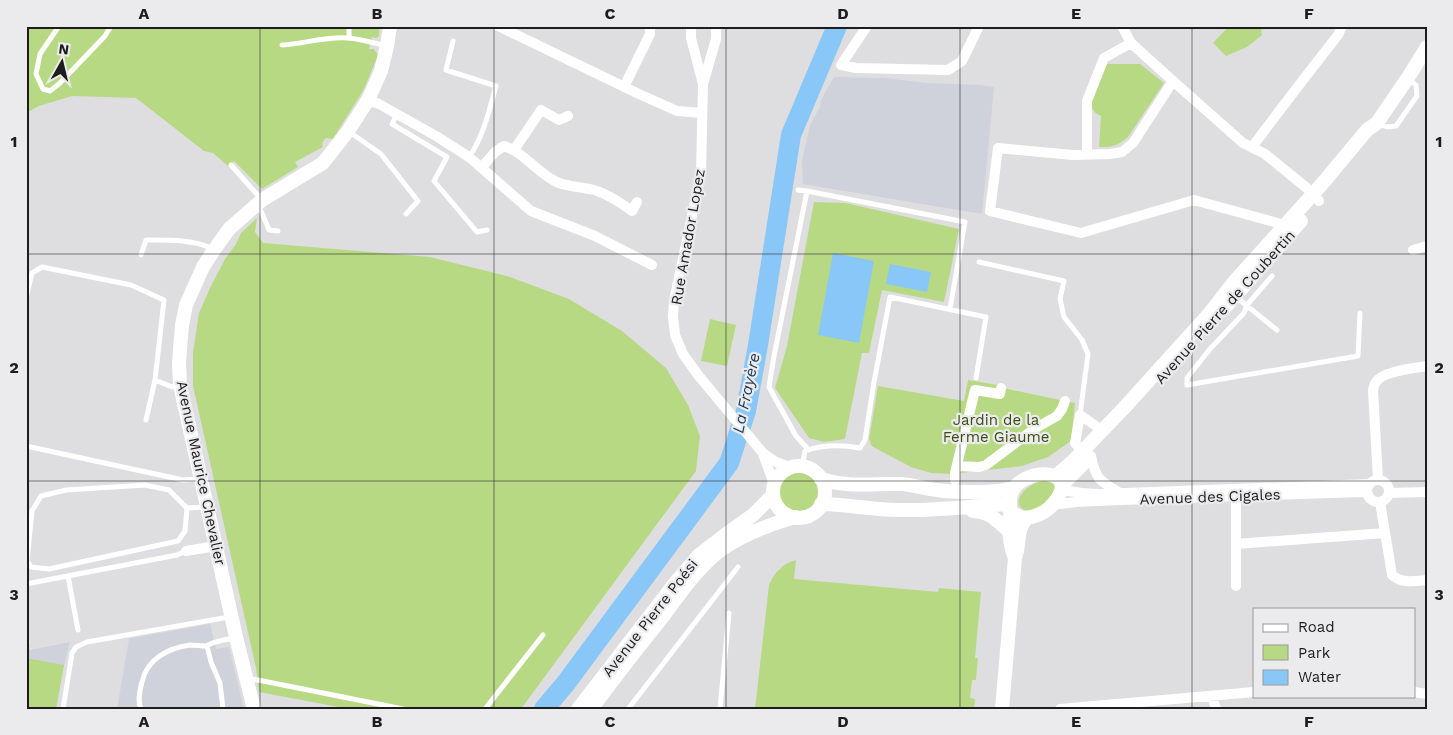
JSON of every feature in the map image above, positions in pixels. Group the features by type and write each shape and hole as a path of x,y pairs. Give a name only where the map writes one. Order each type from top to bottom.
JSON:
{"main road":[{"name":"Avenue Maurice Chevalier","path":"254,709 253,679 236,638 180,385 179,363 182,325 186,305 203,268 229,229 259,202 323,163 348,131 368,100 381,71 390,26"},
{"name":"Avenue Pierre de Coubertin","path":"1086,454 1103,431 1209,314 1232,293 1316,198 1367,130 1377,123 1427,47"},
{"name":"Avenue Pierre de Coubertin","path":"1060,484 1073,461 1086,454 1200,338 1285,225 1316,198"},
{"path":"796,467 813,470 821,479 824,487 824,496 821,504 810,515 796,517 780,510 773,490 777,477 783,471 796,467"},
{"path":"821,479 849,485 882,483 905,484 936,490 1006,490 1014,488 1026,478 1038,474 1048,474 1060,484 1052,505 1041,514 1027,518 1021,518 1010,508 880,510 847,505 821,504"},
{"path":"1014,488 1010,508 1009,531 1015,558"},
{"name":"Avenue Pierre Poési","path":"578,709 675,583 699,555 753,515 773,490"},
{"path":"955,508 984,512 993,516 1009,531"},
{"name":"Avenue Pierre Poési","path":"591,709 703,566 721,550 737,540 761,528 796,517"},
{"path":"1002,709 1015,558 1018,550 1019,531 1022,523 1027,518"}],"street":[{"path":"498,26 677,111 702,113"},
{"path":"624,86 650,34 650,26"},
{"name":"Rue Amador Lopez","path":"691,26 691,38 703,84"},
{"name":"Rue Amador Lopez","path":"716,26 716,39 703,84 701,173 674,300 673,317 675,335 683,354 698,375 763,453"},
{"path":"866,26 841,65 856,68 948,70 962,61 979,26"},
{"path":"1122,26 1131,43 1173,81 1243,143 1265,154 1316,198"},
{"path":"1252,147 1338,35 1342,26"},
{"path":"1087,155 1087,101 1104,58 1131,43"},
{"path":"1173,81 1133,143 1122,152 1073,155 998,148 990,211 1081,233 1194,200 1285,225"},
{"path":"368,100 379,104 436,136 469,157 531,211 594,236 652,265"},
{"path":"514,150 541,110 559,120 568,116"},
{"path":"482,167 495,152 504,146 514,150 559,183 596,190 620,202 632,211 637,202"},
{"path":"1413,250 1427,246"},
{"path":"1372,486 1384,482 1387,484 1389,493 1386,499 1380,502 1373,500 1372,486 1373,390 1376,381 1382,376 1394,372 1427,366"},
{"path":"955,480 975,390 1000,394 1001,388"},
{"path":"957,466 980,467 986,465 1034,429 1057,416 1062,410 1065,400"},
{"path":"1086,454 1075,443 1080,415 1103,431"},
{"path":"763,453 776,462 796,467"},
{"path":"763,453 773,490"},
{"name":"Avenue des Cigales","path":"1086,454 1097,476 1103,483 1121,493"},
{"name":"Avenue des Cigales","path":"1060,484 1087,494 1372,486"},
{"name":"Avenue des Cigales","path":"1052,505 1121,500 1362,492 1372,486"},
{"path":"1389,493 1427,492"},
{"path":"1236,496 1236,586"},
{"path":"1380,502 1392,575 1397,580 1427,580"},
{"path":"1236,544 1385,533"},
{"path":"186,551 216,546"},
{"path":"1060,709 1253,692"},
{"path":"1212,696 1216,709"}],"lane":[{"path":"59,26 40,54 36,74 43,89 50,91 99,43 111,26"},
{"path":"349,26 349,38"},
{"path":"282,45 313,40 349,38 387,46"},
{"path":"453,41 446,70 496,86 485,125 469,157"},
{"path":"397,114 392,124 447,157 434,181 477,232 487,230"},
{"path":"348,131 381,154 418,201 406,214"},
{"path":"231,165 259,202 269,230 278,231"},
{"path":"798,190 965,222 950,309"},
{"path":"807,191 769,388 796,436 808,450"},
{"path":"141,255 146,240 176,240 203,245 214,250"},
{"path":"979,262 1064,281 1060,299 1064,317 1082,340 1088,354 1080,415"},
{"path":"26,298 32,273 42,267 131,286 164,300 155,380 146,420"},
{"path":"1272,276 1247,305 1244,313 1186,378 1187,384 1358,356 1360,313"},
{"path":"1232,293 1276,330"},
{"path":"796,467 805,450 850,446 860,448 865,440 890,297 986,317 976,378"},
{"path":"155,380 172,387 180,385"},
{"path":"26,446 183,480 201,479"},
{"path":"187,508 185,531 178,541 49,569 32,566 27,561 32,510 41,496 66,490 145,485 169,490 187,508 207,507"},
{"path":"26,584 177,555 186,551"},
{"path":"628,709 738,567"},
{"path":"68,576 78,630"},
{"path":"720,709 729,613"},
{"path":"63,709 72,653 76,647 87,642 232,616"},
{"path":"485,709 543,635"},
{"path":"141,709 139,705 143,675 155,659 167,651 180,647 192,645 207,646 214,642 236,638"},
{"path":"207,646 210,662 220,683 223,709"},
{"path":"253,679 403,709"}],"shaded area":[{"path":"834,77 886,78 926,83 994,87 982,214 803,184 802,161 810,125"},
{"path":"210,624 216,649 229,647 244,709 117,709 129,639"},
{"path":"70,642 56,709 26,709 26,651"}],"green space":[{"path":"26,26 380,26 379,36 376,38 372,37 369,49 374,49 378,55 364,89 333,139 326,138 322,143 323,147 295,162 298,167 262,189 234,161 229,167 213,153 204,151 136,98 72,96 39,106 26,113"},
{"path":"1229,26 1264,26 1261,31 1262,35 1247,47 1226,56 1213,43"},
{"path":"1106,64 1140,64 1164,83 1128,137 1115,145 1099,147 1101,116 1094,112 1091,104"},
{"path":"814,202 846,203 959,229 944,302 882,290 869,353 862,353 845,439 824,442 809,438 775,388 787,346"},
{"path":"257,218 255,232 263,243 430,257 507,276 569,299 622,331 666,368 688,405 700,436 696,471 521,709 349,709 259,692 256,668 193,386 193,353 199,313 225,259 236,244 241,233"},
{"path":"710,319 736,325 727,366 701,361"},
{"name":"Jardin de la Ferme Giaume","path":"968,380 1075,403 1071,441 1048,457 1022,466 952,474 931,473 911,467 871,445 869,439 878,386 964,401"},
{"path":"795,472 803,472 810,475 816,481 819,492 816,503 810,509 803,512 795,512 788,509 782,503 779,496 779,488 782,481 788,475"},
{"path":"1041,480 1051,480 1054,484 1055,488 1051,496 1039,508 1031,511 1024,510 1020,506 1019,501 1021,495 1028,487"},
{"path":"796,560 794,579 938,592 939,588 981,592 975,658 978,658 976,680 972,680 970,698 975,699 974,709 755,709 769,585 780,569 787,563"},
{"path":"26,658 64,665 56,709 26,709"}],"water":[{"path":"833,253 874,261 859,343 818,335"},
{"path":"890,264 931,272 927,292 886,284"}],"waterway":[{"name":"La Frayère","path":"544,709 566,683 729,463 746,411 791,135 837,26"}]}
